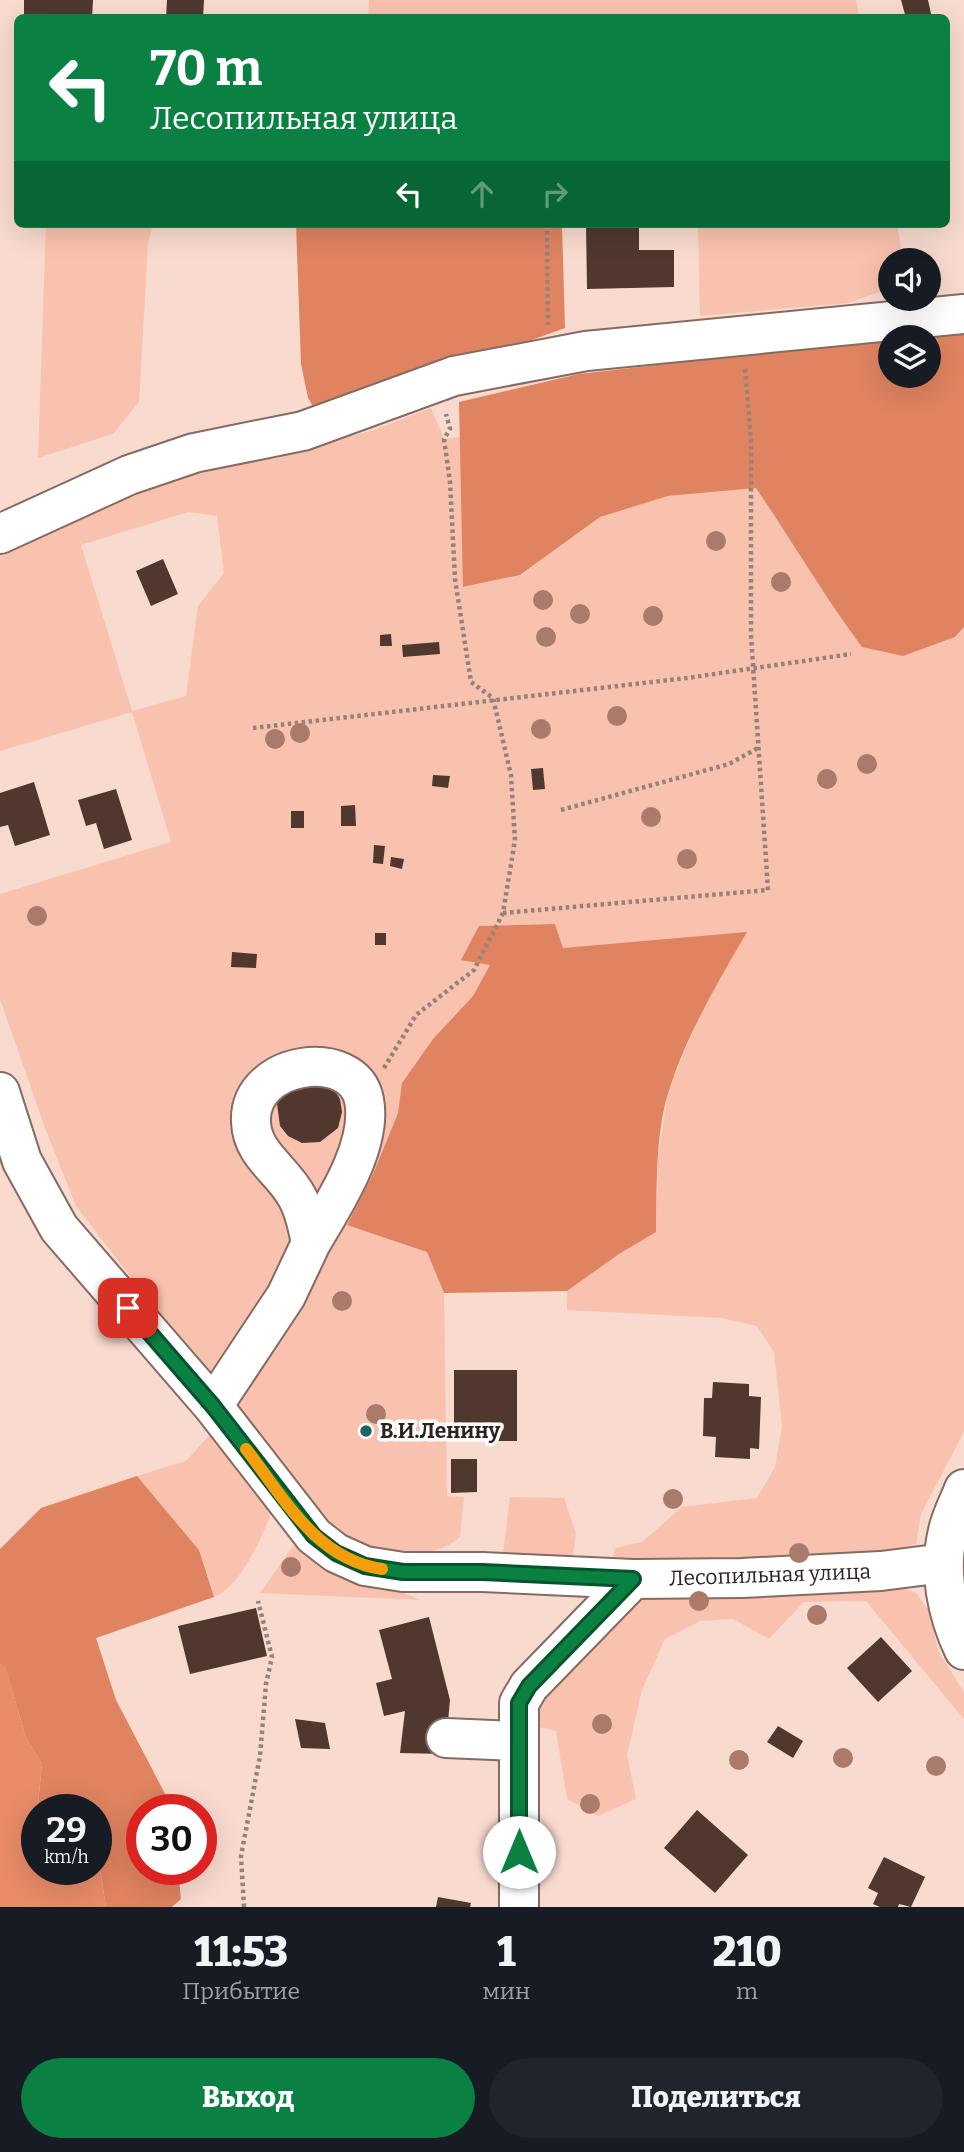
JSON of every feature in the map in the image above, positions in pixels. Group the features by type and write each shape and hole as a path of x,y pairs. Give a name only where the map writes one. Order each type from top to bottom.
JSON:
{"street":[{"path":"0,534 129,475 194,453 265,440 296,419 437,383 454,376 586,352 964,314"},
{"path":"213,1406 286,1296 311,1243 344,1186 359,1149 364,1099 352,1080 337,1070 313,1066 292,1070 274,1079 258,1092 251,1107 251,1126 260,1153 280,1172 298,1197 311,1243"},
{"name":"Лесопильная улица","path":"0,1092 22,1161 59,1228 213,1406 314,1536 336,1553 365,1566 403,1572 482,1572 633,1579 741,1578 881,1571 944,1563"},
{"path":"964,1489 948,1531 944,1563 947,1601 964,1650"},
{"path":"519,1907 519,1703 529,1686 633,1579"},
{"path":"446,1738 518,1741"}],"path":[{"path":"547,228 549,358"},
{"path":"503,913 768,890 753,668 751,440 742,338"},
{"path":"364,1099 416,1015 474,970 503,913 515,841 512,775 493,698 471,682 455,579 450,482 444,439 450,429 437,383"},
{"path":"253,728 493,698 687,678 851,654"},
{"path":"561,810 729,764 758,748"},
{"path":"244,1907 241,1856 256,1782 266,1684 272,1657 258,1601"}],"shaded area":[{"path":"369,0 856,0 858,14 368,14"},
{"path":"46,228 152,228 148,243 139,402 113,434 38,458"},
{"path":"296,228 562,228 565,328 319,416 308,398 301,364"},
{"path":"698,228 898,228 901,248 878,248 878,293 848,303 700,316"},
{"path":"964,329 964,627 955,637 903,656 862,647 756,488 668,496 600,517 520,575 463,587 459,402 579,374 878,340 878,388 941,388 941,332"},
{"path":"431,408 444,439 461,437 464,587 521,575 599,517 668,496 756,488 862,647 955,637 964,627 964,1432 921,1514 916,1544 851,1559 611,1565 615,1548 642,1542 682,1507 757,1498 775,1467 782,1426 774,1352 757,1326 722,1318 567,1310 567,1291 619,1254 656,1232 658,1157 669,1088 701,1012 746,933 563,948 555,924 479,926 490,965 473,996 433,1039 402,1083 398,1113 373,1174 347,1224 427,1252 444,1293 447,1496 464,1497 460,1537 441,1548 416,1555 377,1555 327,1533 76,1206 45,1128 0,999 0,894 171,842 132,712 0,751 0,547 188,468 292,451 374,430","holes":["188,512 217,516 224,573 198,606 186,696 132,711 81,545"]},
{"path":"555,924 563,948 747,932 695,1027 670,1087 659,1140 656,1232 619,1254 567,1291 444,1293 427,1252 347,1225 373,1174 398,1113 402,1083 433,1039 473,996 490,965 461,960 479,926"},
{"path":"218,1426 274,1507 243,1571 224,1591 214,1597 199,1550 137,1476 186,1461"},
{"path":"137,1476 199,1550 214,1597 96,1638 116,1700 165,1794 126,1794 126,1885 180,1885 181,1899 172,1907 106,1907 103,1885 112,1885 112,1794 39,1794 42,1764 26,1738 5,1666 0,1664 0,1549 41,1508"},
{"path":"510,1497 564,1498 576,1533 571,1565 502,1562"},
{"path":"296,1542 376,1582 421,1600 260,1593"},
{"path":"894,1584 916,1593 931,1614 938,1651 964,1692 964,1719 866,1601 804,1602 769,1639 733,1619 700,1621 665,1639 642,1690 627,1755 636,1799 598,1816 567,1799 556,1731 535,1726 540,1700 641,1597"},
{"path":"0,1664 5,1665 26,1738 42,1764 39,1794 21,1794 21,1885 103,1885 106,1907 0,1907"}],"building":[{"path":"24,0 93,0 92,14 24,14"},
{"path":"167,0 204,0 203,14 166,14"},
{"path":"901,0 928,0 931,14 905,14"},
{"path":"586,228 639,228 639,250 674,250 674,287 587,289"},
{"path":"163,559 178,594 151,606 136,571"},
{"path":"391,634 392,646 380,646 380,635"},
{"path":"439,642 440,654 403,657 402,645"},
{"path":"543,768 545,789 533,790 531,769"},
{"path":"433,775 450,776 448,788 432,786"},
{"path":"34,782 50,835 15,846 8,825 0,827 0,793"},
{"path":"116,789 132,840 104,849 96,823 86,826 78,800"},
{"path":"355,805 356,826 341,826 341,806"},
{"path":"291,811 304,811 304,828 291,828"},
{"path":"374,845 385,846 383,864 373,863"},
{"path":"391,857 404,859 402,869 390,866"},
{"path":"375,933 386,933 386,945 375,945"},
{"path":"232,952 257,954 256,968 231,967"},
{"path":"292,1083 333,1088 340,1099 342,1112 338,1128 320,1142 302,1143 288,1136 280,1126 277,1104"},
{"path":"454,1370 517,1370 517,1441 454,1441"},
{"path":"713,1382 749,1384 749,1396 761,1397 759,1449 750,1448 750,1459 715,1457 716,1437 703,1436 704,1398 712,1398"},
{"path":"451,1459 477,1459 477,1492 451,1493"},
{"path":"256,1608 267,1656 190,1674 178,1626"},
{"path":"429,1617 450,1700 445,1754 400,1753 405,1711 384,1716 376,1683 392,1679 379,1630"},
{"path":"881,1637 912,1671 878,1702 847,1668"},
{"path":"295,1719 325,1723 330,1749 301,1748"},
{"path":"778,1726 803,1741 793,1758 767,1742"},
{"path":"697,1810 748,1855 715,1893 664,1848"},
{"path":"884,1857 925,1877 911,1907 899,1904 898,1907 880,1907 873,1904 878,1893 868,1888"},
{"path":"438,1897 471,1903 470,1907 436,1907"}],"slow traffic":[{"path":"246,1449 314,1536 336,1553 365,1566 382,1569"}],"place":[{"name":"В.И.Ленину","path":"366,1431"}],"route":[{"path":"128,1308 213,1406 314,1536 336,1553 365,1566 403,1572 482,1572 633,1579 529,1686 519,1703 519,1852"}]}
